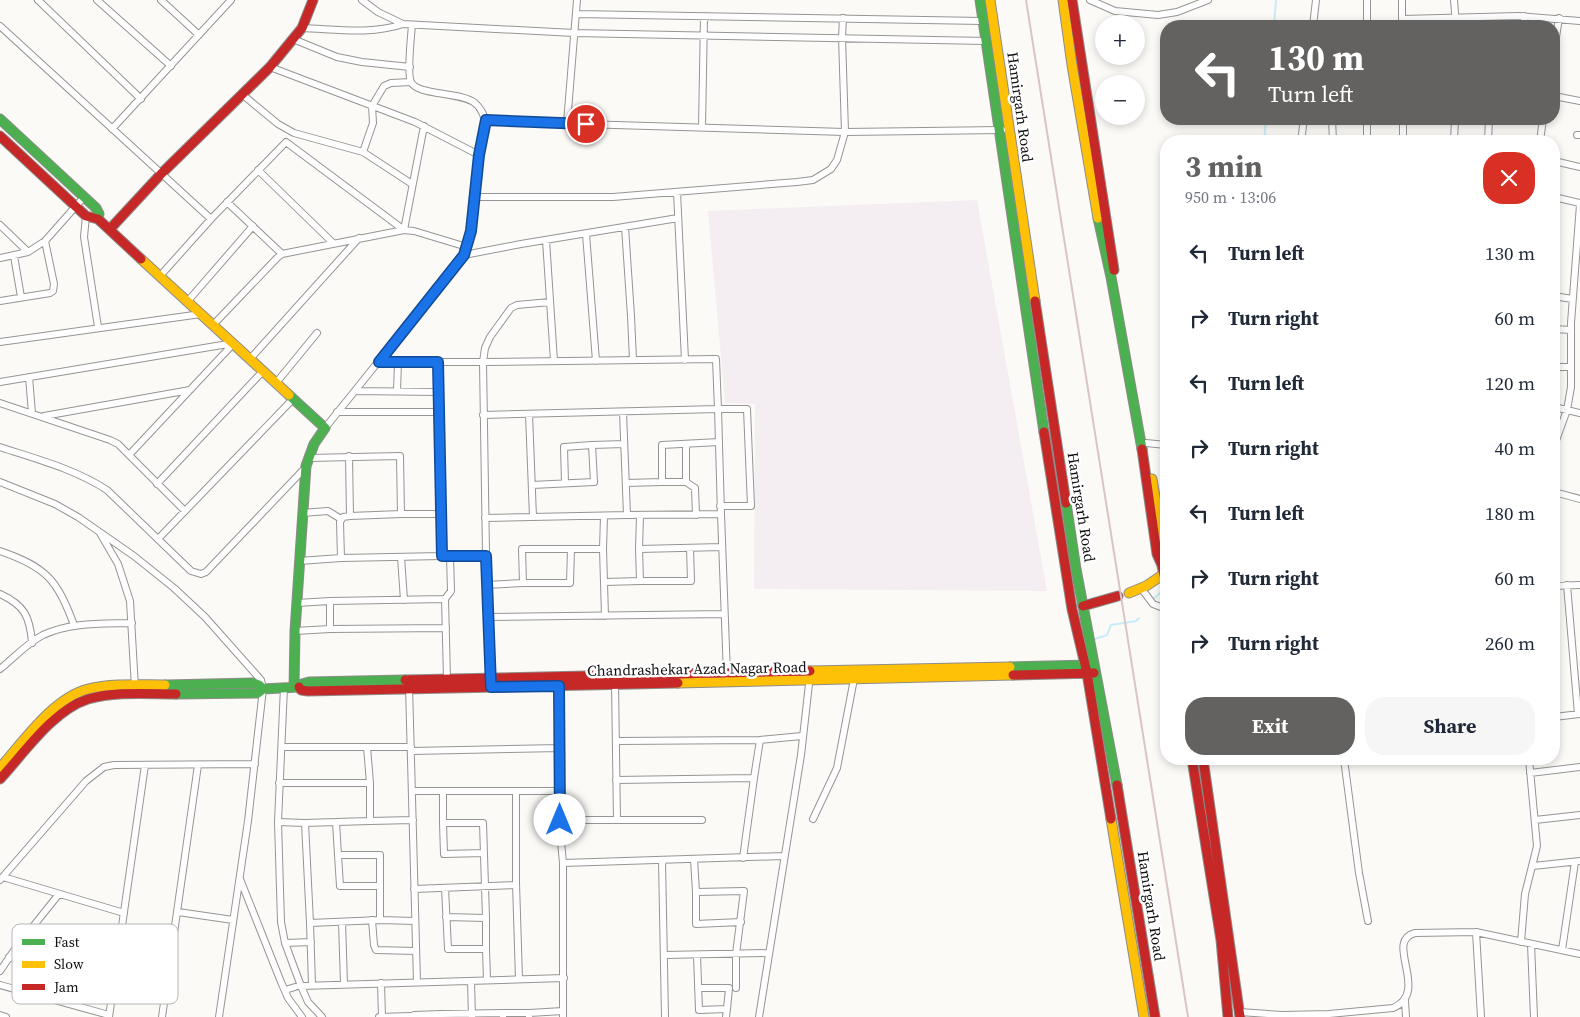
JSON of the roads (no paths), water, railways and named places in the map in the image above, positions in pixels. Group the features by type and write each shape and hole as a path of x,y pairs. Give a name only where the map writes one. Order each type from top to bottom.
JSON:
{"street":[{"path":"38,0 141,99"},
{"path":"97,0 171,66"},
{"path":"161,0 199,35"},
{"path":"112,129 231,0"},
{"path":"110,230 161,174 270,67 302,28 313,0"},
{"path":"362,0 378,12 403,24 412,25 574,33 987,41"},
{"path":"567,123 577,0"},
{"name":"Hamirgarh Road","path":"980,0 1004,130 1083,606 1096,669 1155,1017"},
{"name":"Hamirgarh Road","path":"990,0 1029,334 1072,609 1086,669 1144,1017"},
{"path":"1062,0 1100,234 1111,277 1140,438 1157,554 1160,560"},
{"path":"1072,0 1119,299 1160,515"},
{"path":"1090,0 1115,11 1158,15 1177,12 1208,0"},
{"path":"1314,20 1316,0"},
{"path":"1367,0 1368,20"},
{"path":"1402,0 1402,20"},
{"path":"1454,0 1456,18"},
{"path":"576,14 983,21"},
{"path":"702,127 704,16"},
{"path":"1434,20 1524,16 1580,20"},
{"path":"475,197 613,197 813,180 831,169 837,160 845,132 843,18"},
{"path":"302,28 374,30 389,29 403,24"},
{"path":"322,1017 308,1002 298,986 285,943 281,922 278,822 282,748 292,687 302,513 307,462 314,444 337,412 356,391 464,255 471,231 479,155 486,120 477,104 468,98 456,94 421,91 411,82 412,25"},
{"path":"0,26 211,219"},
{"path":"293,39 343,58 410,67"},
{"path":"270,67 424,126 479,155"},
{"path":"363,152 373,123 372,106 387,84 411,82"},
{"path":"242,95 278,124 294,133 363,152 412,184"},
{"path":"1560,97 1580,101"},
{"path":"0,119 98,210 98,219"},
{"path":"486,120 845,132 1004,130"},
{"path":"404,230 424,126"},
{"path":"160,276 211,219 294,133"},
{"path":"0,136 86,216 98,219 325,428"},
{"path":"286,142 404,230"},
{"path":"1560,162 1580,167"},
{"path":"258,170 333,243"},
{"path":"677,192 686,360"},
{"path":"0,258 28,252 45,242 84,197"},
{"path":"1560,199 1580,204 1577,274 1572,299 1571,387 1567,410 1560,429"},
{"path":"228,202 282,254"},
{"path":"86,216 84,237 98,327"},
{"path":"464,255 678,218"},
{"path":"0,225 28,252"},
{"path":"187,302 253,226"},
{"path":"625,227 633,360"},
{"path":"213,324 282,254 404,230 414,231 467,247"},
{"path":"586,234 596,361"},
{"path":"250,359 359,238"},
{"path":"546,240 554,361"},
{"path":"0,301 53,291 54,284 45,242"},
{"path":"14,256 21,297"},
{"path":"1560,297 1572,299"},
{"path":"490,683 483,415 483,362 485,348 490,337 511,308 516,305 550,302"},
{"path":"0,342 201,314"},
{"path":"1560,329 1571,330"},
{"path":"276,383 317,333"},
{"path":"0,382 234,343"},
{"path":"129,455 234,343"},
{"path":"379,362 716,359 727,678"},
{"path":"398,362 398,391"},
{"path":"438,362 442,556"},
{"path":"1560,367 1571,367"},
{"path":"158,484 263,371"},
{"path":"29,378 32,414"},
{"path":"42,417 190,390"},
{"path":"356,391 439,392"},
{"path":"158,539 293,399"},
{"path":"0,403 118,444 185,511"},
{"path":"1560,408 1580,412"},
{"path":"483,415 747,409 751,506 720,506"},
{"path":"337,412 440,412"},
{"path":"623,412 627,516"},
{"path":"529,414 533,517"},
{"path":"662,482 662,445 719,442"},
{"path":"1146,443 1160,444"},
{"path":"565,483 564,447 624,444"},
{"path":"686,444 686,482"},
{"path":"532,485 594,482 592,445"},
{"path":"0,447 73,472 96,483 107,490 191,571 201,574 206,572 307,462 349,456 400,456 401,514"},
{"path":"349,456 350,516"},
{"path":"0,482 54,504 98,530 134,556 174,588 205,617 257,674 263,689 255,764 240,878 218,1017"},
{"path":"626,483 686,482 694,488 696,515"},
{"path":"1560,494 1580,499"},
{"path":"302,513 328,511 341,519"},
{"path":"341,519 343,516 441,514"},
{"path":"485,518 721,514"},
{"path":"604,516 605,616"},
{"path":"640,516 640,581"},
{"path":"341,519 341,558"},
{"path":"98,530 110,549 125,581 130,601 135,690"},
{"path":"639,549 722,547"},
{"path":"605,582 690,581 690,548"},
{"path":"486,585 570,584 571,549"},
{"path":"522,584 522,550 603,549"},
{"path":"0,551 35,566 48,576 58,587 64,598 74,625"},
{"path":"447,679 445,599 451,591 450,556"},
{"path":"299,561 341,558 486,556"},
{"path":"401,557 404,600"},
{"path":"1130,593 1141,588 1160,574"},
{"path":"1560,716 1579,714 1567,585"},
{"path":"1560,586 1580,585"},
{"path":"1141,588 1153,604 1160,607"},
{"path":"0,594 11,598 22,608 31,627 32,642"},
{"path":"1083,606 1118,596"},
{"path":"297,603 445,599"},
{"path":"330,601 330,629"},
{"path":"487,617 724,614"},
{"path":"0,669 42,636 74,625 132,623"},
{"path":"295,631 446,628"},
{"name":"Chandrashekar Azad Nagar Road","path":"810,676 854,679 1086,669"},
{"name":"Chandrashekar Azad Nagar Road","path":"135,690 253,683 263,689 292,687 309,682 409,685 1096,669"},
{"path":"759,1017 783,856 789,828 810,676"},
{"name":"Chandrashekar Azad Nagar Road","path":"409,685 447,679 490,683"},
{"path":"813,819 837,768 854,679"},
{"path":"615,680 617,820"},
{"path":"381,983 381,1017 563,1014 563,863 559,791 559,681"},
{"path":"409,685 416,982"},
{"path":"0,768 46,717 75,695 86,690 108,686 135,690"},
{"path":"0,780 49,726 77,704 88,699 135,690"},
{"path":"616,741 760,740 802,736"},
{"path":"743,858 760,740"},
{"path":"367,747 370,783 370,821"},
{"path":"282,748 560,748"},
{"path":"176,924 198,764"},
{"path":"124,913 2,879 86,781 104,766 255,764"},
{"path":"122,924 145,765"},
{"path":"1193,765 1222,940 1228,1017"},
{"path":"1204,765 1240,1014 1273,1016 1349,1015 1392,1008 1405,1001"},
{"path":"1345,765 1359,873 1368,921"},
{"path":"1521,942 1526,894 1537,846 1529,765"},
{"path":"1530,773 1580,766"},
{"path":"616,780 754,778"},
{"path":"279,783 370,783"},
{"path":"412,791 559,791"},
{"path":"443,791 444,854 484,853"},
{"path":"516,791 519,979"},
{"path":"1535,820 1580,815"},
{"path":"278,822 413,820"},
{"path":"560,820 702,820"},
{"path":"336,822 340,886 380,886"},
{"path":"305,823 312,985"},
{"path":"444,824 483,823 487,980"},
{"path":"338,855 380,855 380,920"},
{"path":"563,863 783,856"},
{"path":"694,859 696,924 740,922"},
{"path":"662,860 665,1017"},
{"path":"1533,866 1577,862 1562,950"},
{"path":"240,878 285,990 302,1017"},
{"path":"414,889 516,885"},
{"path":"446,888 448,949 486,949"},
{"path":"696,892 744,891 736,954 736,988"},
{"path":"35,924 59,894"},
{"path":"178,912 233,920"},
{"path":"446,917 486,918"},
{"path":"310,923 372,920 415,921"},
{"path":"372,920 376,950 416,950"},
{"path":"342,922 344,984"},
{"path":"1406,1017 1405,1001 1409,985 1403,947 1404,940 1415,934 1476,932 1580,954"},
{"path":"1476,932 1481,1017"},
{"path":"285,943 311,942"},
{"path":"1531,944 1534,1017"},
{"path":"0,971 12,953"},
{"path":"665,955 768,953"},
{"path":"697,955 698,1010 727,1009"},
{"path":"285,990 298,986 312,985 564,978"},
{"path":"472,981 472,1016"},
{"path":"698,988 729,988 726,1017"},
{"path":"65,1004 109,1016"},
{"path":"162,1017 164,1004"},
{"path":"1378,1009 1379,1017"},
{"path":"0,1015 6,1017"}],"waterway":[{"path":"1274,20 1276,0"},
{"path":"1265,125 1265,135"},
{"path":"1153,599 1160,593"},
{"path":"1095,639 1107,635 1111,625 1136,621 1139,618"}],"railway":[{"path":"1026,0 1188,1017"}]}
